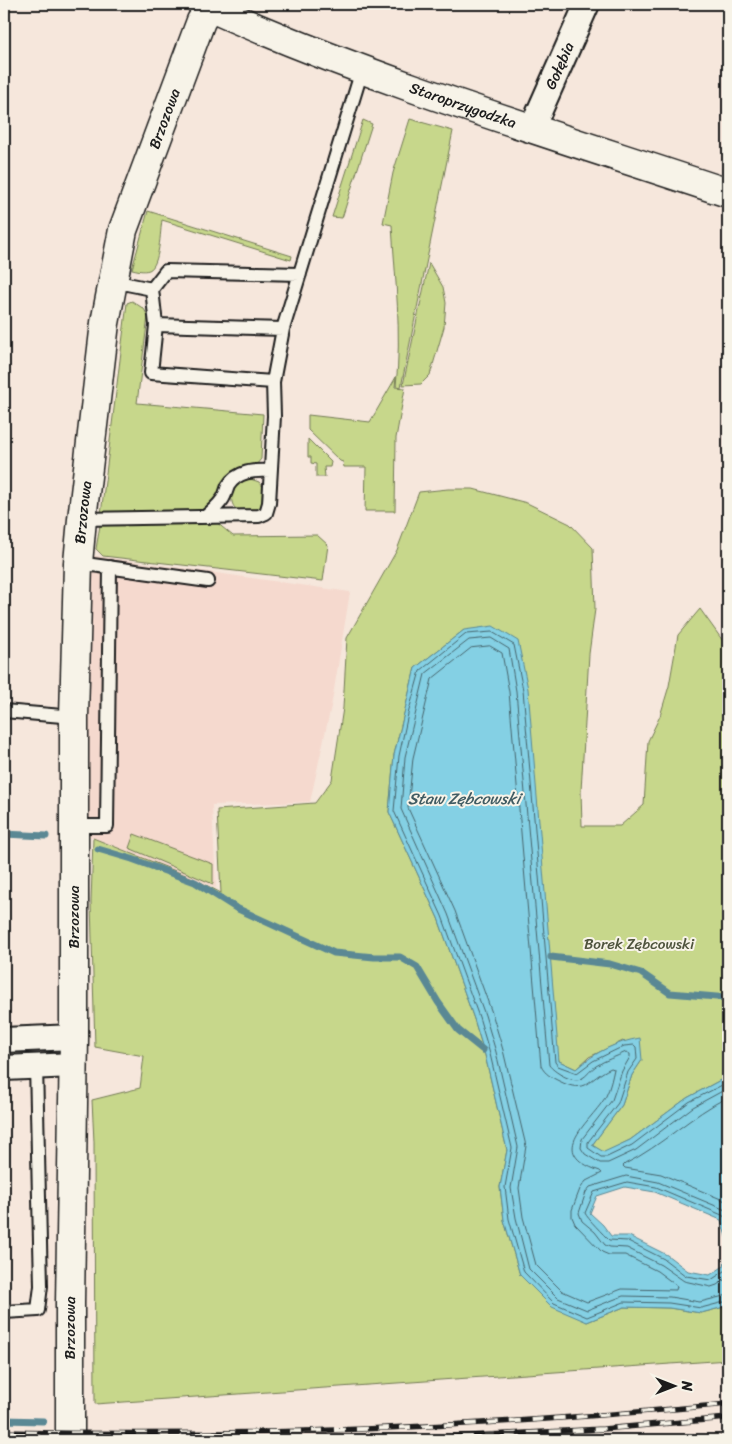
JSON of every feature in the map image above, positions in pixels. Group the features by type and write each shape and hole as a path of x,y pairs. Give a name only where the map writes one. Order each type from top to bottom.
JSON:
{"street":[{"name":"Gołębia","path":"532,128 587,4"},
{"name":"Staroprzygodzka","path":"208,5 278,38 411,88 728,193"},
{"name":"Brzozowa","path":"70,1440 74,1065 74,717 78,563 82,519 105,323 123,230 208,5"},
{"path":"4,1040 74,1037"},
{"path":"4,1068 36,1065 74,1065"}],"lane":[{"path":"82,519 259,516 266,513 269,503 274,416 273,382 283,329 362,70"},
{"path":"273,382 151,373 156,325 152,289 166,271 300,274"},
{"path":"112,281 152,289"},
{"path":"156,325 283,329"},
{"path":"205,517 217,507 229,485 237,477 249,471 270,471"},
{"path":"78,563 208,581"},
{"path":"74,826 107,826 110,567"},
{"path":"4,711 74,717"},
{"path":"4,1312 38,1310 40,1286 36,1065"}],"shaded area":[{"path":"82,554 350,592 332,702 310,802 212,805 216,888 82,833"}],"green space":[{"path":"410,119 453,131 401,387 396,386 398,326 392,225 383,223 393,173"},
{"path":"363,120 372,124 342,218 332,217"},
{"path":"148,211 292,256 291,260 162,220 159,248 153,267 145,271 132,269"},
{"path":"429,263 443,287 446,303 444,327 430,375 421,384 403,385"},
{"path":"132,301 144,309 148,316 137,403 263,414 261,459 256,465 230,473 225,478 217,498 203,511 101,514 127,303"},
{"path":"396,377 395,387 405,388 396,438 395,511 365,511 366,467 344,467 343,462 308,430 308,415 370,422"},
{"path":"308,439 331,462 330,467 324,467 325,477 316,477 316,464 311,463 311,457 308,457"},
{"path":"245,477 259,482 264,488 263,502 259,509 246,512 236,509 232,500 233,486"},
{"name":"Borek Zębcowski","path":"473,489 527,503 570,524 593,548 595,609 589,654 581,791 582,826 620,826 644,805 648,741 660,716 669,686 678,635 700,609 728,648 728,893 724,912 728,916 728,1076 687,1098 630,1140 604,1153 592,1145 622,1105 632,1075 642,1060 623,1041 589,1057 576,1069 559,1061 464,630 415,668 394,755 389,812 438,918 485,1055 507,1150 500,1187 504,1220 520,1275 587,1322 624,1307 669,1308 701,1313 728,1306 728,1360 95,1404 94,1142 92,1100 140,1088 144,1056 95,1047 91,903 93,838 193,878 221,893 217,810 315,803 332,780 343,708 347,638 397,550 419,492"},
{"path":"216,522 233,536 317,535 328,545 323,581 103,556 96,549 100,525"},
{"path":"134,834 213,864 213,884 129,848"}],"water":[{"name":"Staw Zębcowski","path":"493,626 518,641 528,689 559,1061 576,1069 606,1049 640,1038 642,1060 632,1075 622,1105 592,1145 604,1152 630,1140 687,1098 728,1076 728,1243 728,1306 701,1313 669,1308 624,1307 587,1322 552,1307 520,1275 504,1220 500,1187 507,1150 485,1055 438,918 389,812 394,755 415,668 464,630","holes":["625,1187 655,1192 721,1220 728,1243 724,1266 710,1275 688,1271 667,1255 629,1236 611,1236 603,1225 590,1213 597,1196"]}],"waterway":[{"path":"4,834 46,836"},
{"path":"98,849 195,882 236,908 334,953 374,957 400,957 417,967 458,1030 483,1050"},
{"path":"551,957 610,964 641,973 670,993 728,998"},
{"path":"4,1420 43,1421"}],"railway":[{"path":"4,1432 185,1433 367,1429 548,1419 728,1404"},
{"path":"396,1440 603,1429 728,1418"},
{"path":"706,1440 728,1438"}]}
